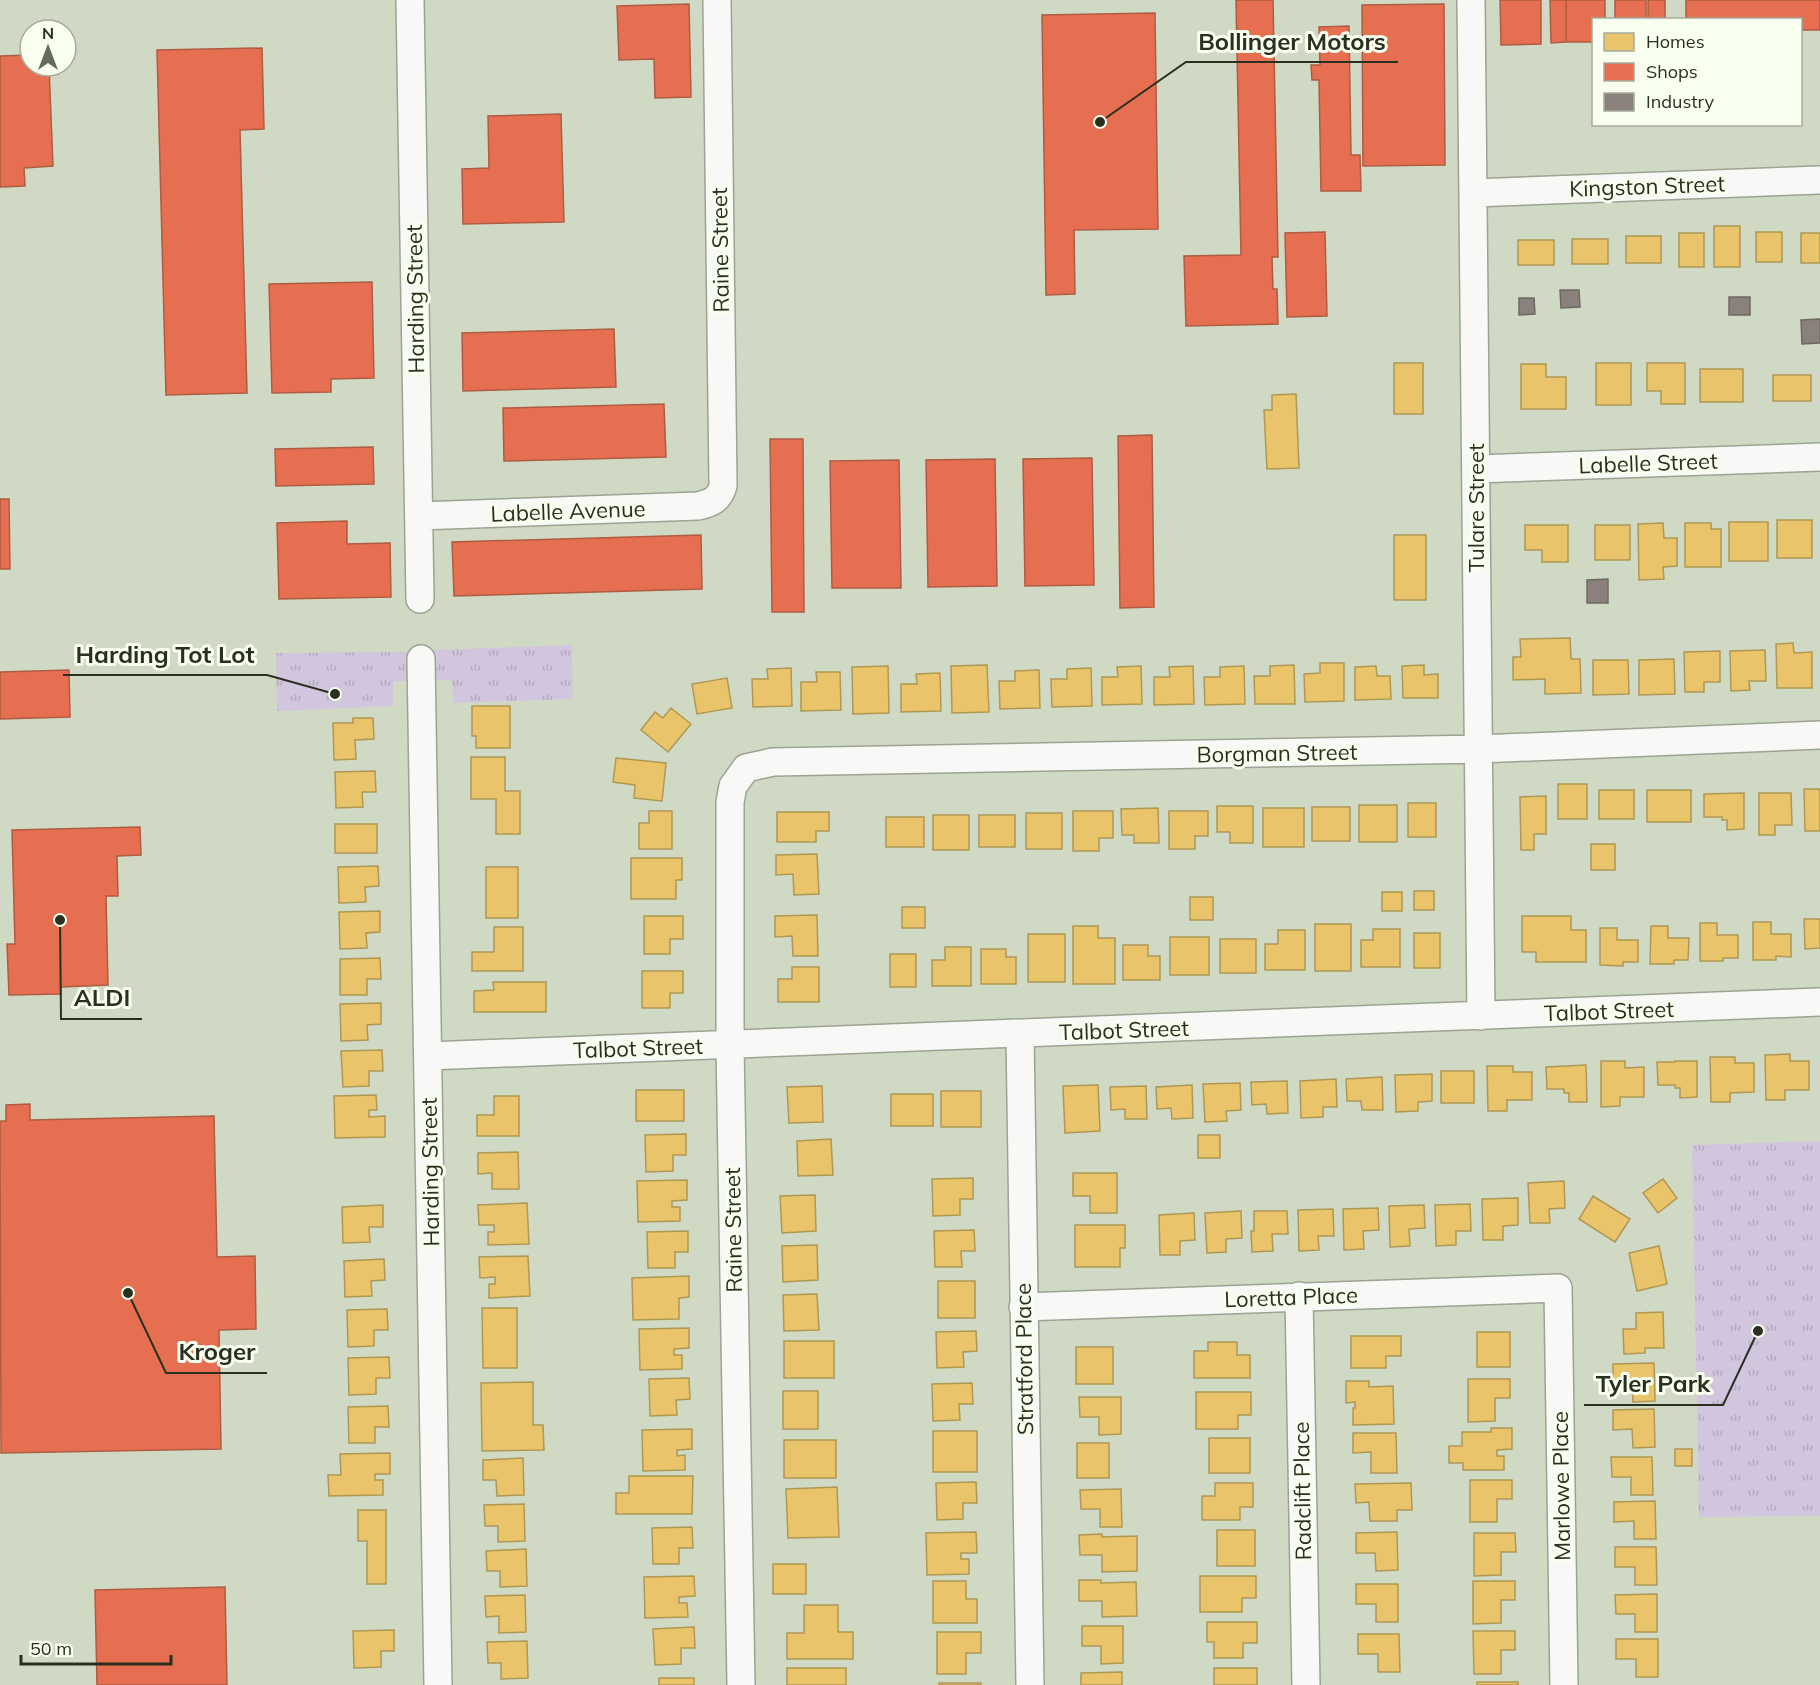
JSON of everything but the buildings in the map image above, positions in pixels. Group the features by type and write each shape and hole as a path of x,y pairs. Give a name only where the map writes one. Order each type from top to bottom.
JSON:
{"street":[{"name":"Harding Street","path":"410,0 420,599"},
{"name":"Raine Street","path":"716,499 723,486 717,0"},
{"name":"Tulare Street","path":"1471,0 1481,1016"},
{"name":"Kingston Street","path":"1473,193 1820,180"},
{"name":"Labelle Street","path":"1476,470 1820,457"},
{"name":"Labelle Avenue","path":"419,516 698,506 716,499"},
{"name":"Harding Street","path":"421,658 438,1685"},
{"name":"Borgman Street","path":"739,778 746,768 773,762 1479,749 1820,735"},
{"name":"Raine Street","path":"739,778 733,786 730,802 730,1045 741,1685"},
{"name":"Talbot Street","path":"428,1056 1820,1002"},
{"name":"Stratford Place","path":"1020,1034 1030,1685"},
{"name":"Loretta Place","path":"1023,1307 1558,1288"},
{"name":"Marlowe Place","path":"1558,1288 1564,1685"},
{"name":"Radclift Place","path":"1299,1296 1306,1685"}],"green space":[{"path":"572,645 573,699 453,703 452,680 435,680 434,650"},
{"path":"409,652 409,681 393,681 393,706 277,711 276,653"},
{"path":"1820,1141 1820,1516 1699,1517 1692,1145"}],"place":[{"name":"Bollinger Motors","path":"1100,122"},
{"name":"Harding Tot Lot","path":"335,694"},
{"name":"ALDI","path":"60,920"},
{"name":"Kroger","path":"128,1293"},
{"name":"Tyler Park","path":"1758,1331"}]}
